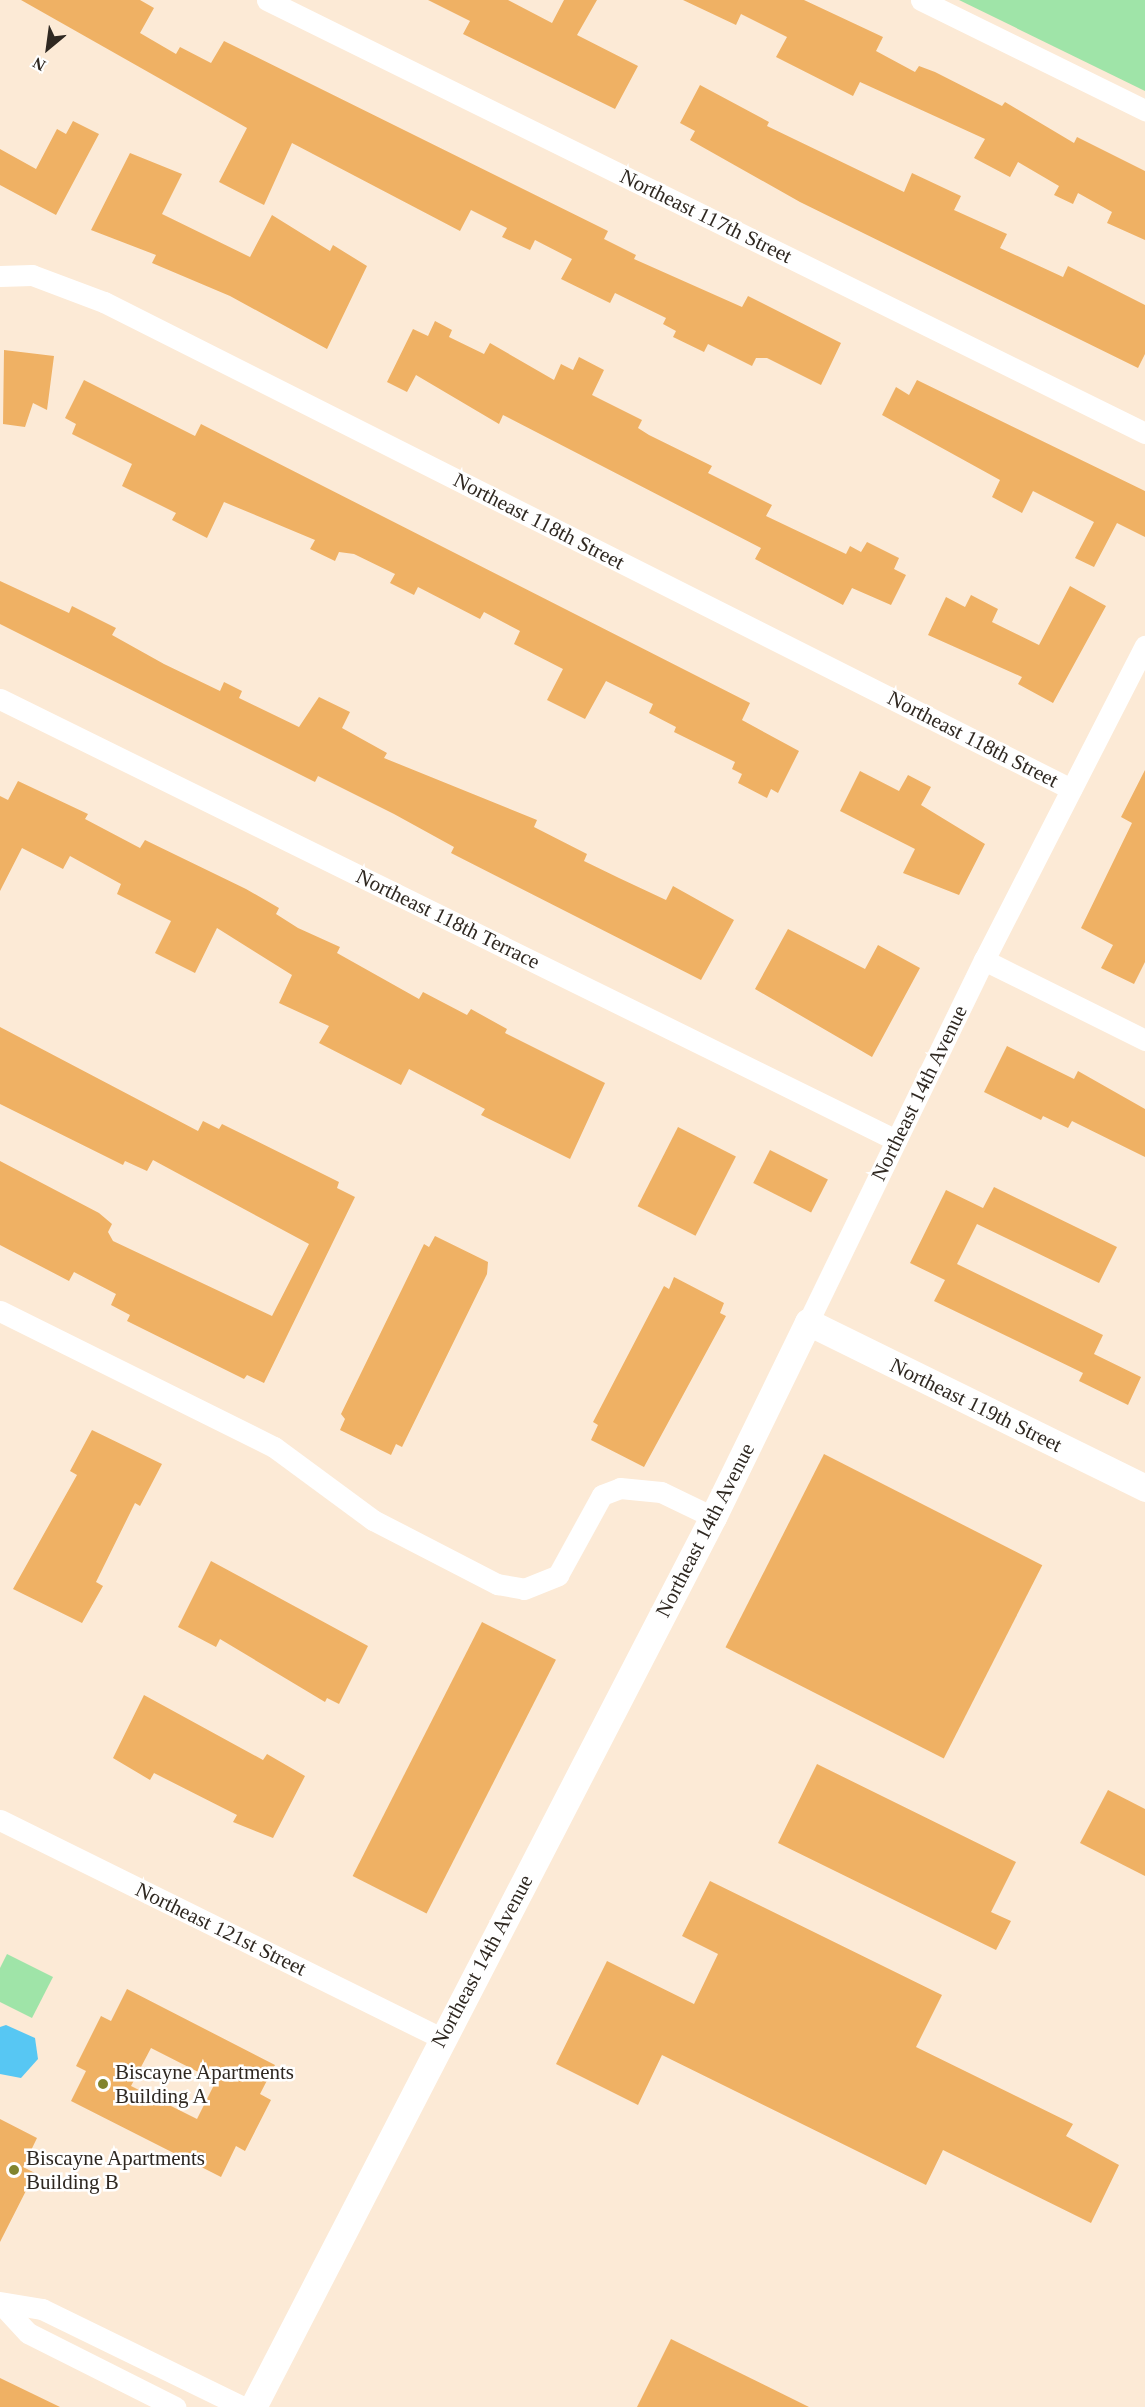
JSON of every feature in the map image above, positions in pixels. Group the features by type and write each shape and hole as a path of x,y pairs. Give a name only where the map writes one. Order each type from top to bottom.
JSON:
{"street":[{"name":"Northeast 117th Street","path":"267,0 1145,433"},
{"path":"921,0 1145,110"},
{"name":"Northeast 118th Street","path":"0,276 32,275 104,302 1071,789"},
{"name":"Northeast 14th Avenue","path":"253,2407 713,1517 984,960 1145,646"},
{"name":"Northeast 118th Terrace","path":"0,699 896,1140"},
{"path":"984,960 1145,1040"},
{"path":"0,1311 274,1447 372,1520 497,1584 524,1589 545,1584 562,1569 602,1495 640,1486 713,1517"},
{"name":"Northeast 119th Street","path":"808,1322 1145,1488"},
{"name":"Northeast 121st Street","path":"0,1820 442,2038"},
{"path":"0,2303 42,2309 243,2407"},
{"path":"0,2303 28,2333 175,2407"},
{"path":"154,2396 166,2369"}],"green space":[{"path":"959,0 1145,0 1145,91"},
{"path":"7,1954 53,1977 32,2018 0,2002 0,1968"}],"water":[{"path":"6,2025 35,2038 38,2059 21,2078 0,2074 0,2027"}],"building":[{"path":"21,0 140,0 154,8 140,33 176,54 180,47 211,63 224,41 608,231 604,239 636,255 634,259 742,307 748,296 841,343 821,385 767,358 756,358 752,366 708,344 704,352 673,337 676,331 663,324 666,318 615,293 610,303 561,279 572,259 535,240 530,250 502,237 507,228 471,210 460,231 292,143 264,205 219,182 247,128"},
{"path":"428,0 508,0 552,23 564,0 597,0 577,35 638,66 615,109 463,34 470,21"},
{"path":"683,0 804,0 883,37 876,51 915,72 919,66 1002,106 1005,102 1074,143 1077,137 1145,171 1145,240 1107,223 1112,212 1078,193 1073,204 1054,195 1059,186 1018,162 1010,177 974,158 985,139 860,82 853,96 776,57 787,37 741,14 736,25"},
{"path":"700,85 769,122 767,126 904,192 912,173 961,196 954,210 1007,234 1000,248 1063,277 1068,266 1145,305 1145,354 1138,368 800,202 690,140 695,131 680,123"},
{"path":"73,121 99,134 56,215 0,185 0,149 36,169 57,129 66,134"},
{"path":"130,153 182,174 162,214 250,257 272,215 330,251 333,245 367,266 327,349 230,296 152,263 156,255 91,230"},
{"path":"435,321 452,330 449,337 484,354 490,343 554,380 561,364 573,370 579,357 604,370 592,395 642,420 638,428 649,435 712,466 708,473 772,505 766,516 846,554 850,546 861,552 867,542 899,558 894,569 906,575 891,605 852,588 843,605 755,559 761,548 503,415 499,424 416,375 407,392 387,382 413,329 428,336"},
{"path":"4,350 54,356 47,410 33,403 25,427 3,424"},
{"path":"84,380 195,436 201,424 750,703 742,720 799,751 778,793 771,789 767,798 738,783 742,774 732,769 735,762 674,732 676,727 649,713 653,704 606,681 585,719 547,700 563,669 514,644 520,631 484,612 480,619 418,587 414,595 390,583 395,574 354,554 339,552 335,561 310,549 315,540 224,502 207,538 172,520 176,513 122,486 132,464 72,434 76,424 65,418"},
{"path":"917,380 1145,491 1145,537 1117,523 1094,567 1075,558 1094,522 1033,491 1022,513 992,497 1000,480 882,415 896,387 909,395"},
{"path":"0,581 69,613 72,606 116,628 112,635 164,664 220,691 224,682 242,691 239,698 299,727 319,697 350,712 342,728 387,753 384,758 537,820 534,827 587,854 584,861 666,900 673,886 734,920 701,980 451,853 454,847 394,814 318,776 315,782 0,624"},
{"path":"1070,586 1106,606 1053,703 1018,684 1022,677 928,635 946,597 965,607 971,595 998,609 992,622 1039,645"},
{"path":"1145,770 1145,962 1134,984 1101,968 1113,945 1081,928 1132,823 1121,817"},
{"path":"860,771 899,791 908,775 931,787 921,805 985,844 959,895 903,873 915,849 840,811"},
{"path":"18,781 88,814 85,819 140,848 145,840 246,889 279,908 276,914 298,928 340,947 337,953 419,999 423,992 467,1015 471,1009 507,1029 505,1033 605,1083 570,1159 481,1115 485,1109 409,1069 401,1085 319,1043 329,1026 279,1003 292,975 217,928 195,973 155,953 171,921 117,894 121,884 70,856 63,869 22,848 0,891 0,796 8,800"},
{"path":"788,929 865,969 878,945 920,968 872,1057 755,989"},
{"path":"0,1027 198,1131 203,1121 219,1129 222,1124 339,1182 337,1188 355,1197 264,1383 247,1375 244,1379 127,1321 130,1315 111,1305 116,1294 74,1272 69,1281 0,1245 0,1161 99,1213 112,1224 108,1232 113,1241 272,1316 309,1244 153,1160 147,1171 125,1161 123,1165 0,1104"},
{"path":"1007,1046 1074,1079 1078,1071 1145,1109 1145,1157 1072,1121 1068,1128 1043,1116 1041,1120 984,1092"},
{"path":"678,1127 736,1157 696,1236 638,1206"},
{"path":"770,1150 828,1180 811,1212 753,1183"},
{"path":"994,1187 1117,1247 1099,1283 977,1224 957,1264 1103,1335 1094,1354 1141,1377 1128,1405 1079,1381 1083,1373 934,1301 945,1280 910,1263 946,1190 983,1208"},
{"path":"435,1236 488,1262 487,1274 402,1447 396,1444 391,1455 340,1430 345,1419 341,1414 424,1244 429,1247"},
{"path":"674,1277 724,1303 720,1313 726,1316 644,1467 591,1440 598,1425 593,1422 664,1286 669,1289"},
{"path":"92,1430 162,1464 140,1506 135,1503 96,1582 103,1586 82,1623 13,1589 77,1475 70,1471"},
{"path":"824,1454 1042,1565 944,1759 725,1647"},
{"path":"211,1561 368,1646 339,1704 327,1698 325,1702 220,1639 216,1647 178,1627"},
{"path":"482,1622 556,1660 427,1914 353,1876"},
{"path":"144,1695 263,1760 267,1754 305,1776 273,1838 233,1822 237,1815 154,1773 150,1780 113,1758"},
{"path":"817,1764 1016,1862 991,1912 1011,1921 996,1950 778,1843"},
{"path":"1108,1790 1145,1809 1145,1876 1080,1843"},
{"path":"710,1881 942,1995 916,2047 1073,2124 1066,2136 1119,2165 1091,2223 943,2150 926,2185 662,2055 638,2105 556,2064 607,1961 694,2004 718,1954 682,1936"},
{"name":"Biscayne Apartments Building A","path":"127,1989 275,2065 260,2094 271,2100 245,2151 236,2146 221,2177 71,2101 86,2071 76,2066 101,2016 111,2021","holes":["151,2048 216,2081 197,2119 131,2086"]},
{"name":"Biscayne Apartments Building B","path":"0,2119 37,2138 23,2167 35,2173 0,2242"},
{"path":"671,2339 809,2407 637,2407"},
{"path":"0,2378 60,2407 0,2407"}],"place":[{"name":"Biscayne Apartments Building A","path":"103,2084"},
{"name":"Biscayne Apartments Building B","path":"14,2170"}]}
